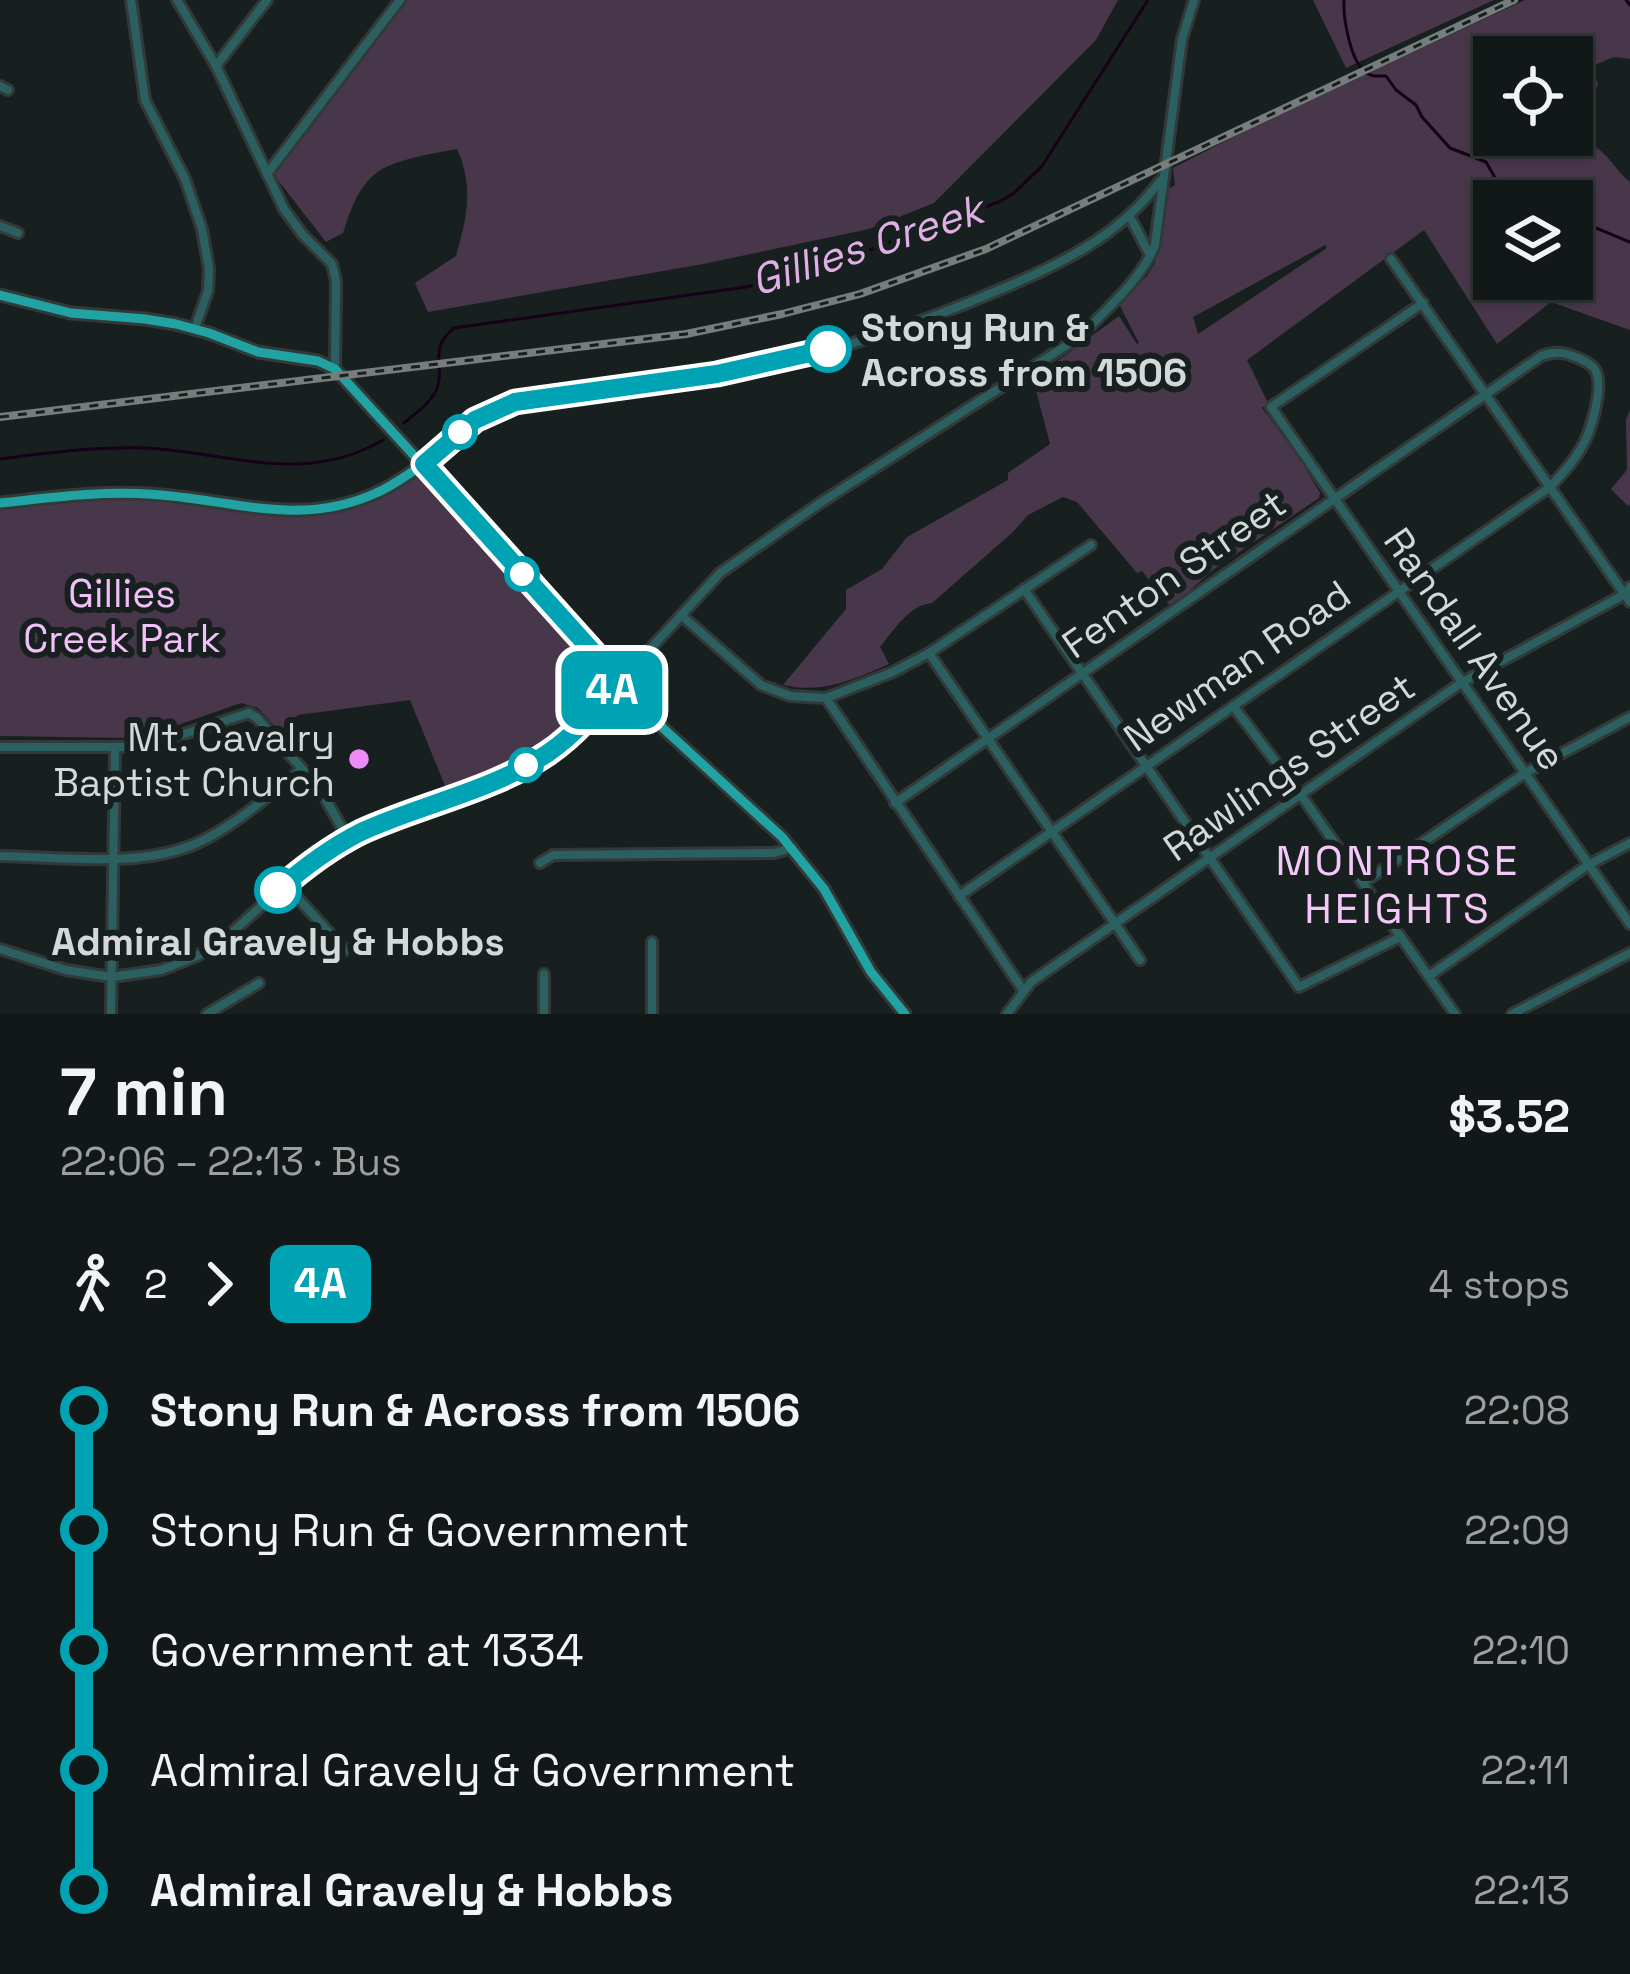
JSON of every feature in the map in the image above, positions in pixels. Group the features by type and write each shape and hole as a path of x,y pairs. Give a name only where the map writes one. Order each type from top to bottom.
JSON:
{"main road":[{"path":"0,295 70,313 195,328 258,352 318,361 335,369 664,729 792,848 824,889 871,972 905,1014"},
{"path":"0,503 128,493 305,512 370,496 424,464"}],"street":[{"path":"131,0 145,100 185,179 202,229 208,291 195,328"},
{"path":"178,0 216,65 290,219 334,270 335,369"},
{"path":"216,65 266,0"},
{"path":"266,176 400,0"},
{"path":"0,950 65,970 111,977 148,973 197,956 225,939 317,858 348,839 535,761 574,732 720,573 820,503 1078,338 1150,256 1161,211 1182,39 1194,0"},
{"path":"424,464 475,420 515,402 791,359 907,326 980,298 1094,243 1130,217 1163,176"},
{"path":"1130,217 1150,256"},
{"path":"0,226 18,233"},
{"path":"1391,259 1628,594"},
{"name":"Randall Avenue","path":"1423,303 1271,407 1630,924"},
{"name":"Fenton Street","path":"896,803 1549,353 1562,352 1583,360 1598,377"},
{"name":"Newman Road","path":"959,896 1550,487 1584,445 1595,410 1598,377"},
{"path":"681,615 761,686 790,697 826,698 929,653 1090,545"},
{"path":"1024,589 1299,988 1400,937"},
{"name":"Rawlings Street","path":"1007,1014 1031,982 1461,683 1628,594"},
{"path":"929,653 1140,960"},
{"path":"826,698 1023,990"},
{"path":"1233,706 1455,1014"},
{"path":"0,747 156,745 249,713 320,789 348,839"},
{"path":"1363,883 1525,773 1630,717"},
{"path":"111,1014 115,748"},
{"path":"0,856 151,856 196,843 303,768"},
{"path":"1429,976 1588,866 1630,843"},
{"path":"540,863 554,855 774,853 792,848"},
{"path":"285,884 345,950"},
{"path":"652,942 652,1014"},
{"path":"1512,1014 1630,953"},
{"path":"544,974 544,1014"},
{"path":"207,1014 259,983"}],"green space":[{"path":"407,0 1118,0 1096,40 934,203 869,229 703,264 428,312 415,283 456,256 466,215 466,176 457,149 382,169 359,194 343,233 326,242 274,175"},
{"path":"1313,0 1494,0 1346,68"},
{"path":"1525,0 1630,0 1630,59 1614,57 1593,66 1593,36 1473,36 1473,156 1593,156 1593,144 1630,182 1630,330 1551,302 1497,344 1424,230 1247,360 1268,403 1262,408 1298,456 1319,498 1214,569 1171,607 1077,502 1063,497 1028,515 932,603 903,619 880,647 889,664 825,687 783,685 846,609 846,590 882,569 907,537 1008,480 1008,473 1050,444 1033,379 1119,316 1139,343 1119,304 1155,263 1165,191 1175,185 1173,168","holes":["1327,248 1198,334 1193,317"]},
{"path":"1630,410 1628,506 1611,489 1627,470"},
{"name":"Gillies Creek Park","path":"424,464 619,681 547,754 450,798 410,700 298,715 280,732 258,708 241,703 132,738 0,736 0,503 151,494 264,510 345,505"}],"waterway":[{"name":"Gillies Creek","path":"404,423 436,391 440,348 454,328 746,287 816,270 1001,201 1042,166 1148,0"},
{"path":"1344,0 1352,48 1365,72 1386,76 1450,148 1486,162 1496,180"},
{"path":"1626,0 1630,5"},
{"path":"1593,227 1630,242"},
{"name":"Gillies Creek","path":"0,459 148,448 296,464 354,454 383,440"}],"railway":[{"path":"0,417 686,334 860,294 986,249 1514,0"}],"bus line":[{"name":"4A","path":"278,890 317,858 363,832 507,775 547,754 574,732 619,681 424,464 475,420 515,402 717,374 828,349"}],"place":[{"name":"Stony Run & Across from 1506","path":"828,349"},
{"name":"Mt. Cavalry Baptist Church","path":"359,759"},
{"name":"Admiral Gravely & Hobbs","path":"278,890"}],"district":[{"name":"MONTROSE HEIGHTS","path":"1398,884"}]}
